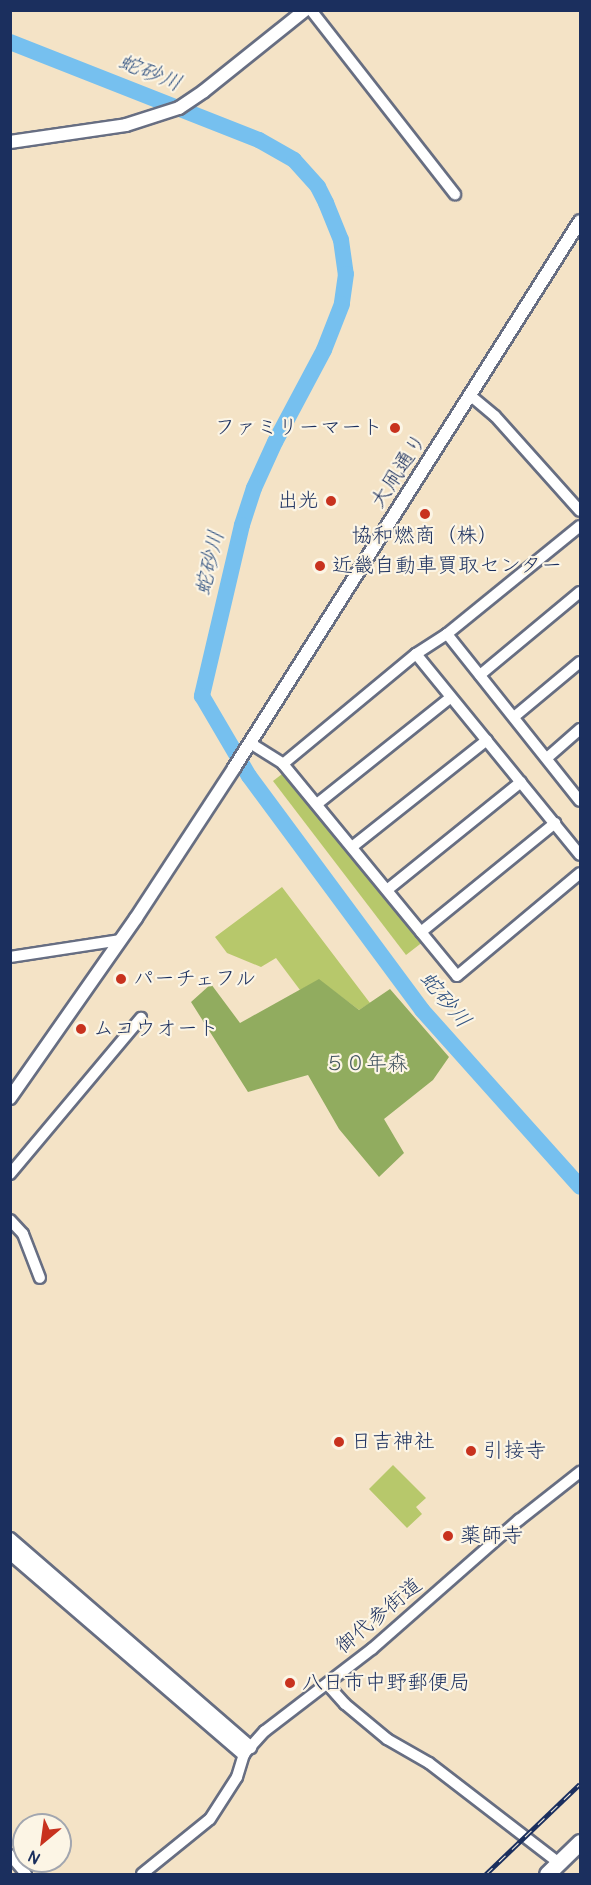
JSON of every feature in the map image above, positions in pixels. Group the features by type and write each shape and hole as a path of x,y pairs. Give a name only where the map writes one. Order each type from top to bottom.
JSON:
{"main road":[{"path":"547,1875 580,1842"}],"street":[{"path":"10,142 126,125 179,108 204,92 305,10"},
{"path":"311,10 455,194"},
{"name":"大凧通り","path":"10,1098 121,940 234,768 580,221"},
{"path":"471,396 495,416 580,511"},
{"path":"284,764 416,654 447,634 580,526"},
{"path":"480,675 580,592"},
{"path":"447,634 580,800"},
{"path":"416,654 580,855"},
{"path":"514,717 580,662"},
{"path":"317,804 451,697"},
{"path":"547,758 580,729"},
{"path":"351,847 487,740"},
{"path":"250,742 284,764 457,976 580,873"},
{"path":"387,890 521,782"},
{"path":"421,932 555,823"},
{"path":"10,957 121,940"},
{"path":"10,1174 141,1018"},
{"path":"10,1220 23,1234 40,1278"},
{"name":"御代参街道","path":"142,1875 210,1820 237,1777 247,1750 265,1731 372,1649 523,1517 580,1472"},
{"path":"10,1539 247,1750"},
{"path":"10,1553 247,1750"},
{"path":"327,1684 345,1704 387,1739 429,1763 558,1863"},
{"path":"10,1855 26,1875"}],"green space":[{"path":"286,771 424,941 406,955 273,781"},
{"path":"282,887 370,1003 359,1010 319,980 300,990 276,958 261,967 227,953 215,937"},
{"name":"５０年森","path":"319,979 359,1010 390,989 449,1057 433,1080 384,1119 404,1153 379,1177 339,1129 308,1075 248,1092 191,1002 211,984 240,1023"},
{"path":"393,1465 426,1498 416,1507 422,1514 407,1528 369,1489"}],"waterway":[{"name":"蛇砂川","path":"10,42 259,140 294,160 318,187 326,203 341,240 346,274 342,304 324,350 275,442 254,488 242,525 202,696 249,776 422,1010 580,1187"}],"railway":[{"path":"486,1874 580,1784"}],"place":[{"name":"ファミリーマート","path":"395,428"},
{"name":"出光","path":"331,501"},
{"name":"協和燃商（株）","path":"425,514"},
{"name":"近畿自動車買取センター","path":"320,566"},
{"name":"パーチェフル","path":"121,979"},
{"name":"ムコウオート","path":"81,1029"},
{"name":"日吉神社","path":"339,1442"},
{"name":"引接寺","path":"471,1451"},
{"name":"薬師寺","path":"448,1536"},
{"name":"八日市中野郵便局","path":"290,1683"}]}
